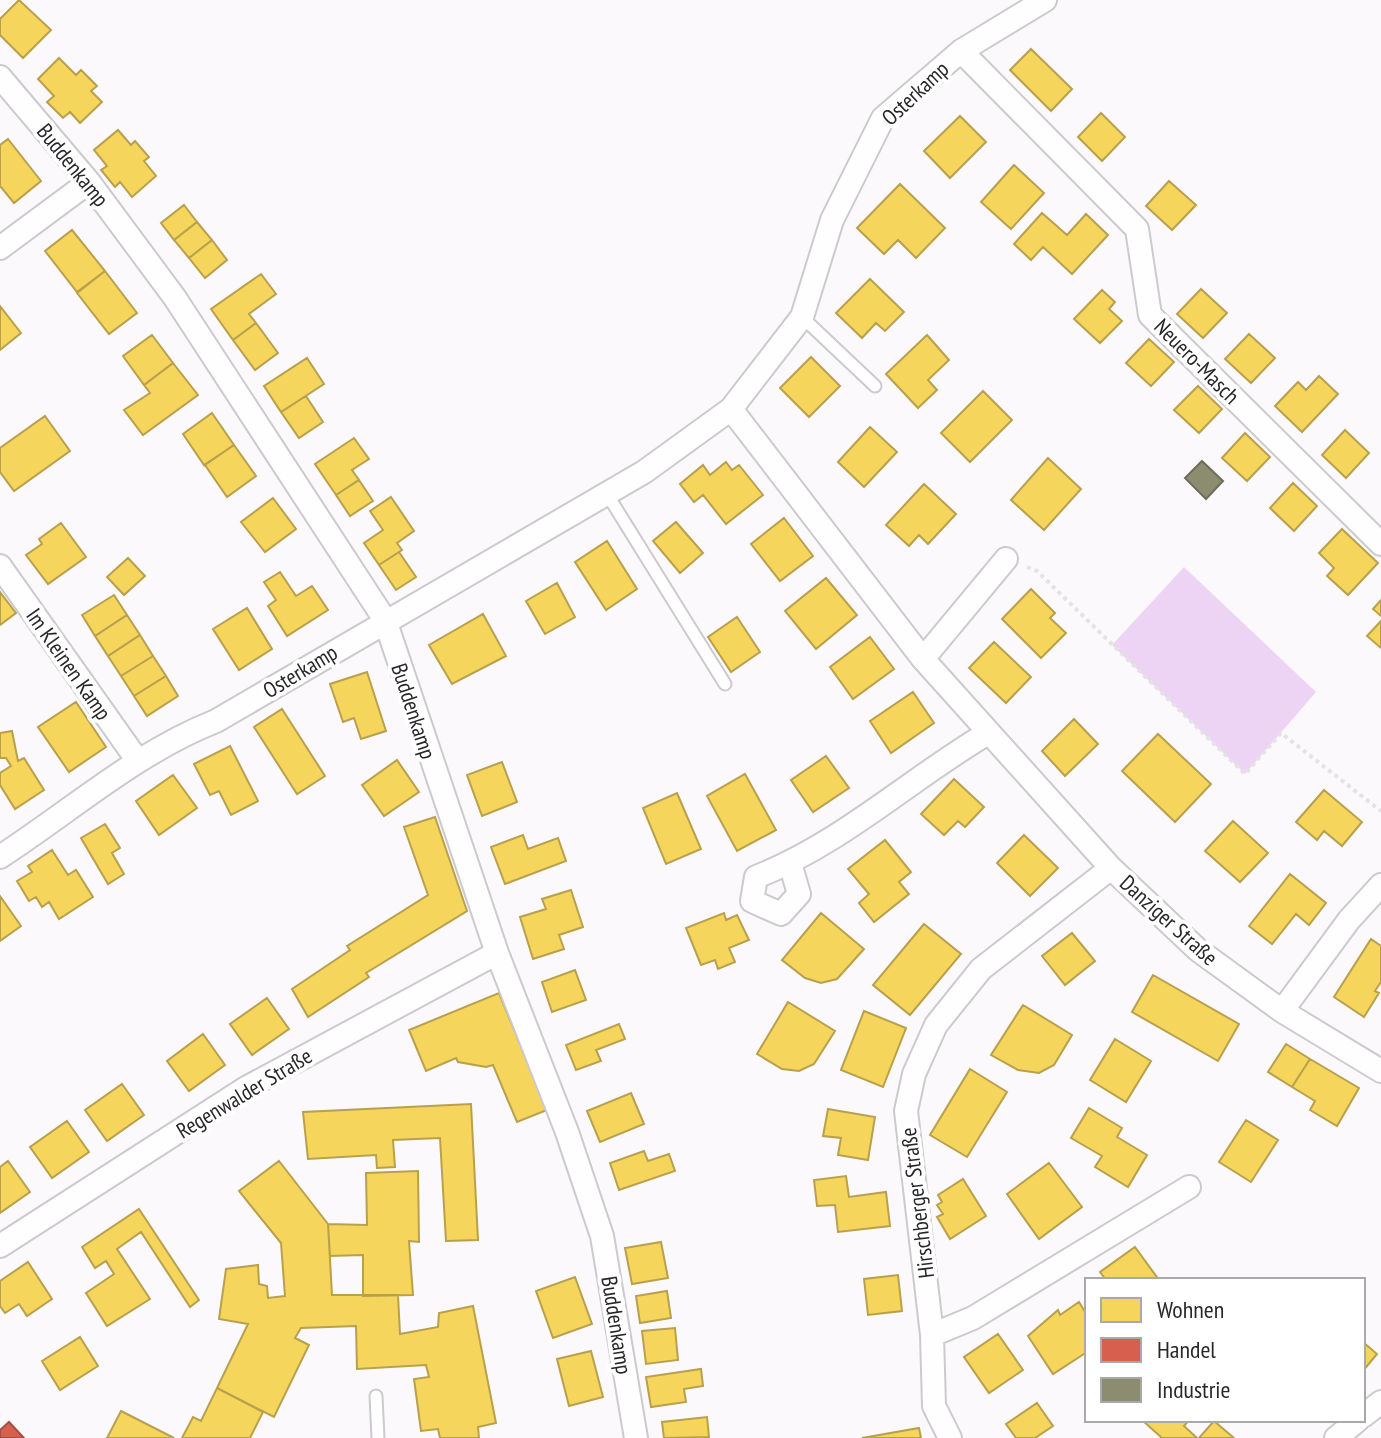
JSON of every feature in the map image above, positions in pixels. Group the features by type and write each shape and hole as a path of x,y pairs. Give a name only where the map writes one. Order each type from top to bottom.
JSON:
{"street":[{"name":"Osterkamp","path":"0,857 138,761 191,731 216,721 385,620 607,494 644,472 731,409 802,317 832,220 883,118 961,51 1045,0"},
{"name":"Neuero-Masch","path":"961,51 1137,229 1150,315 1381,544"},
{"name":"Buddenkamp","path":"0,77 89,182 175,298 385,620 497,953 567,1132 602,1236 636,1438"},
{"path":"0,248 89,182"},
{"name":"Danziger Straße","path":"731,409 923,659 1111,868 1198,950 1282,1011 1381,1071"},
{"path":"923,659 1006,559"},
{"name":"Im Kleinen Kamp","path":"0,566 138,761"},
{"path":"790,863 988,733"},
{"name":"Hirschberger Straße","path":"950,1438 934,1406 932,1335 906,1111 914,1074 936,1025 981,969 1111,868"},
{"path":"1282,1011 1349,920 1381,885"},
{"name":"Regenwalder Straße","path":"0,1246 246,1088 497,953"},
{"path":"932,1335 973,1318 1189,1187"},
{"path":"1365,1415 1381,1402"},
{"path":"1336,1438 1356,1422"}],"lane":[{"path":"802,317 875,386"},
{"path":"607,494 725,684"},
{"path":"376,1396 378,1438"}],"path":[{"path":"1006,559 1037,571 1245,774 1281,733 1381,811"}],"shaded area":[{"path":"1184,567 1316,692 1245,774 1112,645"}],"building: Wohnen":[{"path":"19,0 51,30 23,58 0,35 0,19"},
{"path":"1031,49 1072,89 1051,111 1010,70"},
{"path":"59,58 76,75 81,70 97,86 91,91 102,102 80,123 70,112 63,118 47,102 54,96 38,79"},
{"path":"1101,113 1125,137 1102,161 1078,137"},
{"path":"960,116 986,142 950,178 924,151"},
{"path":"118,130 131,145 135,141 149,157 144,161 156,176 132,197 120,182 115,187 101,170 107,166 94,150"},
{"path":"8,139 41,181 14,203 0,186 0,145"},
{"path":"1014,165 1044,193 1011,229 981,202"},
{"path":"1169,181 1196,205 1172,230 1146,206"},
{"path":"900,184 945,228 916,258 898,240 884,254 857,228"},
{"path":"184,205 197,222 174,240 161,223"},
{"path":"1042,213 1067,235 1086,214 1108,235 1072,274 1043,247 1031,260 1014,244"},
{"path":"197,222 212,240 189,258 174,240"},
{"path":"72,230 105,271 77,292 45,251"},
{"path":"212,240 227,260 205,278 189,258"},
{"path":"105,271 137,313 109,334 77,293"},
{"path":"261,274 276,294 249,314 256,323 233,340 211,309"},
{"path":"870,279 904,312 885,331 876,323 862,338 836,313"},
{"path":"1201,289 1227,313 1203,338 1177,314"},
{"path":"1102,290 1115,302 1109,309 1122,321 1100,343 1074,319"},
{"path":"0,306 21,333 0,350"},
{"path":"256,323 278,353 255,370 233,340"},
{"path":"1249,334 1275,358 1251,383 1225,359"},
{"path":"152,335 173,363 144,385 123,356"},
{"path":"927,335 949,360 928,380 937,390 918,408 886,374"},
{"path":"1149,339 1174,362 1151,386 1126,363"},
{"path":"811,357 840,386 809,417 780,388"},
{"path":"307,358 324,384 281,412 264,386"},
{"path":"173,363 198,395 143,435 124,410 150,393 144,385"},
{"path":"1319,376 1338,394 1302,432 1275,406 1298,382 1306,390"},
{"path":"1198,386 1222,409 1199,433 1174,410"},
{"path":"983,391 1012,420 970,462 941,433"},
{"path":"306,396 323,422 299,438 281,412"},
{"path":"212,413 234,445 204,465 183,434"},
{"path":"45,416 70,451 14,491 0,472 0,448"},
{"path":"870,427 897,452 864,487 838,462"},
{"path":"1345,430 1369,453 1346,478 1322,455"},
{"path":"1245,433 1270,457 1247,481 1222,458"},
{"path":"354,438 369,459 352,470 359,480 336,495 315,464"},
{"path":"234,445 256,476 227,497 205,465"},
{"path":"1048,458 1081,489 1044,530 1011,500"},
{"path":"726,462 732,470 739,465 763,495 726,524 703,495 694,502 680,484 703,465 710,475"},
{"path":"359,480 373,501 350,516 336,495"},
{"path":"1293,483 1317,506 1294,531 1270,508"},
{"path":"924,484 956,514 928,544 919,535 909,546 886,525"},
{"path":"391,497 414,531 397,543 402,550 379,565 364,543 383,530 370,511"},
{"path":"273,498 296,529 265,552 241,522"},
{"path":"784,518 813,556 780,581 751,544"},
{"path":"676,522 703,553 680,573 653,541"},
{"path":"61,523 86,557 48,584 26,555 42,544 39,539"},
{"path":"1342,529 1378,563 1348,595 1327,576 1334,568 1319,553"},
{"path":"607,541 637,589 606,610 575,562"},
{"path":"399,552 416,577 396,590 379,565"},
{"path":"128,558 145,576 124,595 107,577"},
{"path":"280,572 296,596 312,586 328,610 287,636 268,606 276,600 264,582"},
{"path":"826,578 857,615 816,649 785,611"},
{"path":"557,583 575,617 545,634 526,601"},
{"path":"1031,589 1055,613 1050,618 1066,633 1041,658 1002,619"},
{"path":"0,592 16,613 0,625"},
{"path":"114,595 127,615 95,636 82,615"},
{"path":"1381,600 1381,616 1373,609"},
{"path":"247,608 272,649 239,670 213,629"},
{"path":"483,614 506,656 452,684 429,645"},
{"path":"127,615 140,635 108,656 95,636"},
{"path":"737,617 760,652 731,672 708,637"},
{"path":"1381,621 1381,648 1367,636"},
{"path":"140,635 153,656 121,676 108,656"},
{"path":"870,637 894,669 853,699 830,667"},
{"path":"994,642 1031,677 1006,703 969,668"},
{"path":"153,656 166,676 134,696 121,676"},
{"path":"367,672 386,731 361,739 354,718 343,722 330,684"},
{"path":"166,676 178,696 147,716 134,696"},
{"path":"913,692 934,723 891,753 870,721"},
{"path":"76,702 106,747 69,772 38,727"},
{"path":"282,709 325,776 297,794 254,727"},
{"path":"1074,719 1098,744 1065,776 1042,751"},
{"path":"12,731 18,761 24,758 44,790 15,809 0,785 0,773 11,766 6,758 0,758 0,733"},
{"path":"1158,734 1211,784 1175,822 1122,771"},
{"path":"230,746 258,801 231,815 219,791 210,795 194,764"},
{"path":"826,756 849,788 813,812 791,780"},
{"path":"397,760 419,792 384,816 362,785"},
{"path":"502,762 517,802 482,816 467,775"},
{"path":"745,774 776,830 737,851 707,796"},
{"path":"173,775 197,808 159,835 136,801"},
{"path":"954,779 984,807 965,827 958,821 944,835 921,814"},
{"path":"1324,790 1362,822 1342,846 1324,831 1317,840 1296,822"},
{"path":"677,793 701,849 666,864 643,808"},
{"path":"435,817 467,911 366,973 369,977 308,1017 292,989 350,950 347,946 428,895 404,827"},
{"path":"1233,821 1268,853 1240,882 1205,851"},
{"path":"105,824 120,848 112,853 124,874 108,884 81,838"},
{"path":"523,835 528,849 558,838 566,861 505,884 491,847"},
{"path":"1024,835 1058,868 1030,896 997,863"},
{"path":"885,840 911,872 899,882 909,894 874,922 859,903 869,894 848,869"},
{"path":"52,850 68,875 76,870 93,897 59,919 49,902 42,907 36,897 29,901 17,881 32,872 28,866"},
{"path":"1290,874 1326,903 1309,925 1296,914 1272,944 1249,926"},
{"path":"571,890 583,927 559,935 564,949 533,959 520,917 546,909 542,899"},
{"path":"0,896 21,926 0,941"},
{"path":"724,913 726,920 737,915 749,940 729,948 735,962 718,969 715,960 701,965 686,928"},
{"path":"821,913 864,949 837,979 821,983 805,978 782,960"},
{"path":"924,924 961,954 910,1015 873,985"},
{"path":"1072,933 1095,961 1065,985 1042,956"},
{"path":"1371,939 1381,946 1381,982 1375,991 1379,993 1364,1017 1334,997"},
{"path":"575,970 586,1000 552,1012 542,982"},
{"path":"1153,975 1239,1024 1218,1061 1132,1012"},
{"path":"499,993 547,1110 517,1122 493,1065 486,1067 458,1062 456,1058 426,1071 409,1030"},
{"path":"267,998 289,1029 252,1055 230,1024"},
{"path":"788,1002 835,1031 814,1064 799,1071 782,1069 757,1054"},
{"path":"1023,1005 1072,1035 1054,1065 1039,1073 1018,1070 991,1055"},
{"path":"864,1011 906,1028 883,1087 841,1070"},
{"path":"619,1024 625,1039 596,1050 601,1061 576,1070 566,1045"},
{"path":"203,1034 225,1065 189,1091 167,1061"},
{"path":"1115,1039 1151,1061 1126,1102 1090,1080"},
{"path":"1286,1044 1310,1059 1292,1087 1268,1072"},
{"path":"1310,1059 1359,1088 1337,1126 1310,1110 1315,1101 1292,1087"},
{"path":"970,1069 1007,1092 967,1157 930,1135"},
{"path":"122,1084 144,1115 107,1141 85,1110"},
{"path":"631,1093 644,1124 600,1142 587,1111"},
{"path":"471,1104 478,1240 446,1241 440,1138 393,1140 395,1167 377,1168 376,1155 308,1159 303,1112"},
{"path":"1089,1108 1122,1128 1117,1137 1147,1155 1128,1187 1095,1167 1102,1156 1071,1138"},
{"path":"828,1109 875,1117 868,1160 838,1155 841,1138 823,1136"},
{"path":"1246,1120 1278,1140 1251,1182 1219,1162"},
{"path":"67,1121 89,1152 52,1178 30,1147"},
{"path":"644,1151 648,1161 669,1154 675,1171 619,1190 610,1163"},
{"path":"8,1161 30,1192 0,1213 0,1167"},
{"path":"279,1161 328,1224 332,1295 398,1295 400,1334 438,1327 439,1313 473,1306 496,1423 478,1427 479,1438 440,1438 438,1429 421,1431 414,1379 429,1377 426,1365 357,1369 356,1326 301,1328 295,1338 309,1345 274,1417 217,1388 248,1324 219,1319 226,1269 258,1265 259,1284 267,1286 268,1298 285,1296 281,1243 239,1191"},
{"path":"1049,1163 1082,1207 1039,1239 1007,1194"},
{"path":"418,1171 419,1242 409,1241 413,1295 363,1296 363,1255 330,1256 328,1224 367,1225 366,1173"},
{"path":"846,1176 849,1197 886,1192 890,1226 838,1232 835,1205 817,1206 814,1180"},
{"path":"963,1179 986,1216 950,1239 937,1217 943,1214 937,1205 942,1202 938,1195"},
{"path":"139,1209 199,1300 190,1307 141,1232 117,1249 150,1299 107,1326 86,1293 114,1274 106,1261 95,1268 82,1247"},
{"path":"661,1242 668,1278 632,1284 625,1248"},
{"path":"1135,1247 1158,1278 1104,1278 1100,1272"},
{"path":"28,1262 52,1299 27,1316 19,1304 5,1313 0,1306 0,1281"},
{"path":"898,1275 902,1311 868,1315 864,1279"},
{"path":"575,1277 592,1324 553,1338 536,1291"},
{"path":"667,1291 671,1318 640,1323 636,1296"},
{"path":"1079,1302 1085,1312 1085,1353 1053,1374 1028,1336 1058,1310 1060,1315"},
{"path":"675,1328 678,1360 646,1364 642,1331"},
{"path":"998,1334 1023,1370 989,1393 964,1357"},
{"path":"80,1337 98,1366 60,1390 42,1361"},
{"path":"1365,1344 1377,1354 1365,1369"},
{"path":"591,1351 603,1397 569,1406 557,1359"},
{"path":"701,1369 703,1386 684,1389 686,1402 651,1407 646,1377"},
{"path":"217,1388 263,1412 250,1438 182,1438 193,1417 201,1421"},
{"path":"1037,1403 1053,1426 1035,1438 1016,1438 1006,1424"},
{"path":"121,1411 174,1438 107,1438"},
{"path":"707,1417 709,1437 664,1438 662,1422"},
{"path":"1144,1422 1187,1422 1184,1426 1197,1438 1162,1438"},
{"path":"1215,1422 1234,1438 1199,1438"},
{"path":"919,1428 921,1438 862,1438"}],"building: Handel":[{"path":"9,1422 24,1438 0,1438 0,1430"}],"building: Industrie":[{"path":"1202,461 1223,481 1206,499 1185,478"}]}
